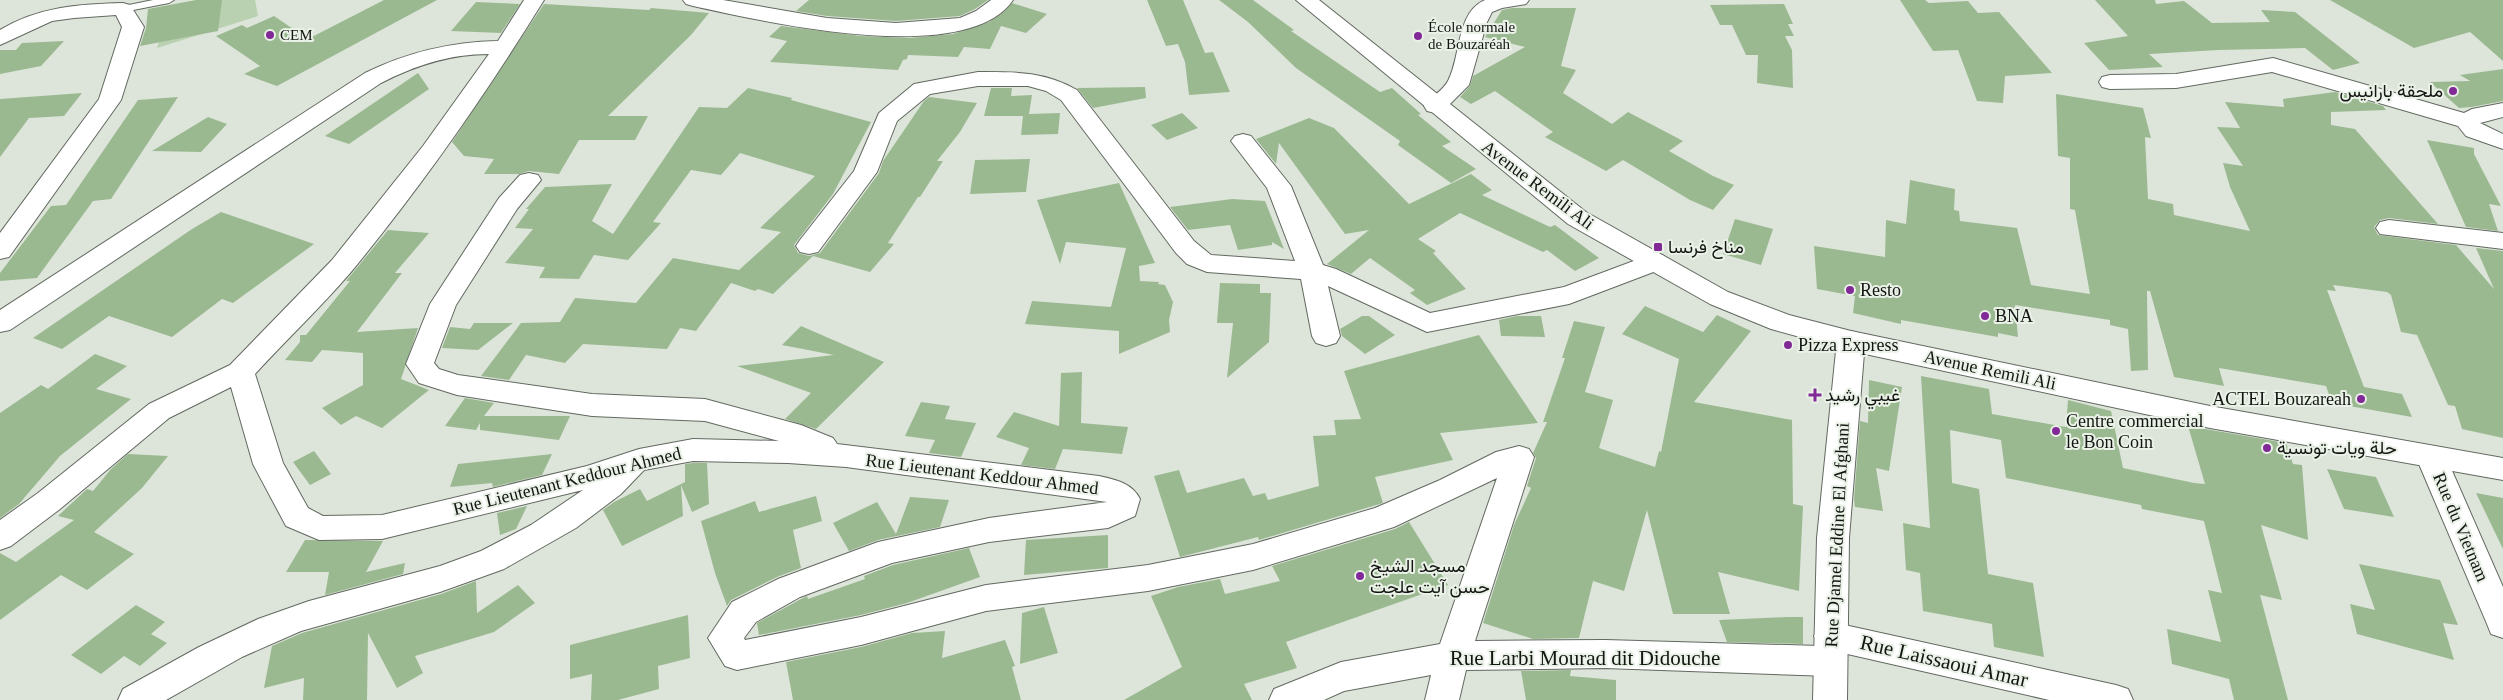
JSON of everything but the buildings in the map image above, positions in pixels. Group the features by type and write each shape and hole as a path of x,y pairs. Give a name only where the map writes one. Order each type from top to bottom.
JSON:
{"street":[{"path":"0,537 49,501 159,411 209,385 240,372 341,266 431,151 488,73 502,47 534,0"},
{"path":"693,0 807,20 862,27 915,29 963,24 993,10 1003,0"},
{"name":"Avenue Remili Ali","path":"1306,0 1435,106 1577,218 1719,298 1781,322 1851,341 2210,417 2503,469"},
{"path":"1435,106 1458,85 1476,22 1484,8 1498,2 1518,0"},
{"path":"0,251 110,100 133,27 123,9 66,5 2,37"},
{"path":"0,323 373,78 402,62 429,54 474,47 502,47"},
{"path":"2110,82 2176,81 2273,64 2466,121 2474,131 2503,142"},
{"path":"809,246 865,172 887,118 910,96 922,89 942,84 978,79 1030,79 1054,86 1069,95 1196,258 1207,263 1222,266 1312,271 1327,276 1426,323 1569,295 1655,262"},
{"path":"2466,121 2480,114 2503,110"},
{"path":"1242,141 1279,186 1312,271 1326,336"},
{"path":"529,180 508,204 443,304 420,364 429,376 457,386 592,405 705,410 791,433 853,457"},
{"path":"2389,228 2503,241"},
{"name":"Rue Djamel Eddine El Afghani","path":"1830,700 1834,538 1851,341"},
{"name":"Rue Lieutenant Keddour Ahmed","path":"240,372 268,464 297,517 319,528 382,527 588,477 639,460 693,450 788,452 853,457 1099,488 1113,491 1125,499 1124,507 1108,516 989,530 888,551 789,588 744,612 725,638 737,656 861,631 986,598 1148,578 1253,558 1384,518 1506,460 1519,457 1453,656"},
{"name":"Rue du Vietnam","path":"2431,457 2503,624"},
{"path":"135,700 226,648 291,620 442,579 530,543 600,495 639,460"},
{"name":"Rue Larbi Mourad dit Didouche","path":"1286,700 1341,677 1453,656 1830,649"},
{"name":"Rue Laissaoui Amar","path":"1830,649 2116,700"},
{"path":"1442,700 1453,656"}],"lane":[{"path":"123,9 169,0"}],"green space":[{"path":"210,0 255,0 258,16 157,48 170,9"}],"place":[{"name":"CEM","path":"270,35"},
{"name":"École normale de Bouzaréah","path":"1418,36"},
{"name":"ملحقة بارانيس","path":"2453,91"},
{"name":"مناخ فرنسا","path":"1658,247"},
{"name":"Resto","path":"1850,290"},
{"name":"BNA","path":"1985,316"},
{"name":"Pizza Express","path":"1788,345"},
{"name":"غيبي رشيد","path":"1815,395"},
{"name":"ACTEL Bouzareah","path":"2361,399"},
{"name":"Centre commercial le Bon Coin","path":"2056,431"},
{"name":"حلة ويات تونسية","path":"2267,448"},
{"name":"مسجد الشيخ حسن آيت علجت","path":"1360,576"}]}
